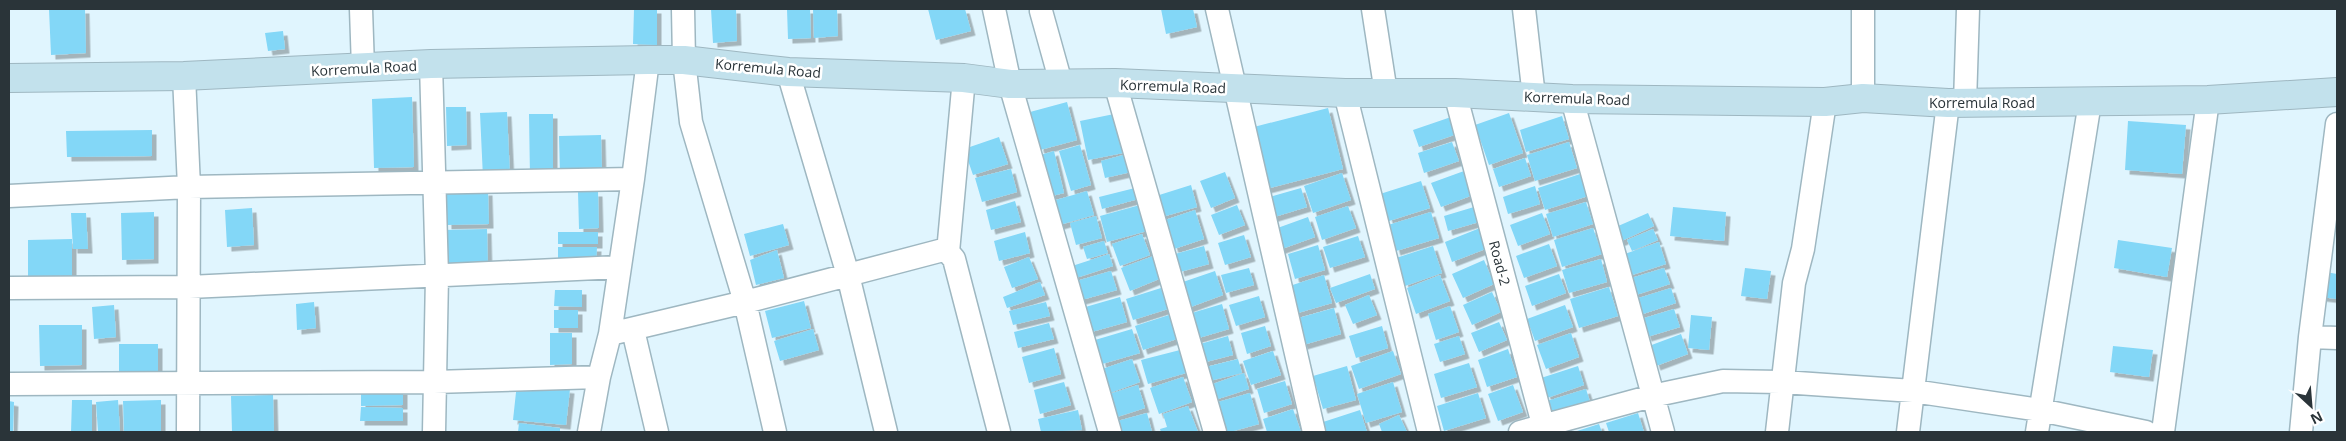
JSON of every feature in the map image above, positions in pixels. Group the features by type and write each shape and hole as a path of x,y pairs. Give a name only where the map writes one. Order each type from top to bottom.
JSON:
{"street":[{"path":"361,9 363,68"},
{"path":"683,9 684,60 691,122 745,302 775,432"},
{"path":"994,9 1010,84 1110,432"},
{"path":"1217,9 1314,432"},
{"path":"1374,9 1386,93"},
{"path":"1524,9 1534,97"},
{"path":"1863,9 1864,98"},
{"path":"1908,432 1957,103 1968,9"},
{"path":"1041,11 1060,83"},
{"path":"589,432 599,377 610,334 648,60"},
{"name":"Korremula Road","path":"9,78 184,76 431,64 684,60 788,72 964,78 1010,84 1115,84 1345,93 1455,93 1572,99 1825,102 1864,98 1957,103 2090,102 2208,100 2337,92"},
{"path":"431,64 436,183 437,276 434,432"},
{"path":"788,72 848,275 886,432"},
{"path":"184,76 189,187 188,432"},
{"path":"948,252 964,78"},
{"path":"1115,84 1215,432"},
{"path":"1345,93 1429,432"},
{"name":"Road-2","path":"1455,93 1544,429"},
{"path":"1572,99 1663,432"},
{"path":"2163,432 2208,100"},
{"path":"1777,432 1794,284 1802,249 1825,102"},
{"path":"2037,432 2090,102"},
{"path":"2301,432 2310,337 2337,124"},
{"path":"9,196 189,187 633,179"},
{"path":"610,334 745,302 943,250 948,252 954,259 999,432"},
{"path":"9,288 189,287 619,267"},
{"path":"633,330 657,432"},
{"path":"2310,337 2337,338"},
{"path":"9,384 434,382 599,377"},
{"path":"1520,432 1544,429 1652,396 1722,381 1782,382 1913,391 2040,410 2146,432"}],"building":[{"path":"49,9 85,9 86,53 51,55"},
{"path":"634,9 657,9 657,45 633,44"},
{"path":"711,9 736,9 737,41 713,43"},
{"path":"787,9 810,9 811,38 788,39"},
{"path":"813,9 837,9 838,36 814,38"},
{"path":"928,9 965,9 971,31 936,40"},
{"path":"1161,9 1193,9 1197,27 1166,34"},
{"path":"283,31 285,49 268,51 265,33"},
{"path":"412,97 414,167 374,168 372,99"},
{"path":"1067,102 1077,140 1040,150 1030,112"},
{"path":"446,107 466,107 467,145 447,146"},
{"path":"1328,108 1343,169 1266,189 1250,128"},
{"path":"507,112 510,176 483,178 480,113"},
{"path":"1119,113 1128,152 1088,160 1080,121"},
{"path":"1509,113 1523,153 1489,165 1475,125"},
{"path":"529,114 553,114 553,178 530,178"},
{"path":"1454,116 1460,133 1419,147 1413,130"},
{"path":"1562,116 1569,139 1526,152 1520,130"},
{"path":"2128,121 2186,125 2182,174 2125,170"},
{"path":"152,130 152,156 67,157 66,131"},
{"path":"601,135 602,173 560,175 559,136"},
{"path":"999,137 1008,164 973,175 964,149"},
{"path":"1452,142 1459,161 1424,173 1418,153"},
{"path":"1569,142 1577,168 1535,181 1527,155"},
{"path":"1080,145 1091,185 1071,191 1059,151"},
{"path":"1054,151 1064,193 1048,197 1037,156"},
{"path":"1127,154 1131,172 1105,178 1101,161"},
{"path":"1525,158 1531,176 1499,187 1493,169"},
{"path":"1011,169 1017,192 982,202 975,178"},
{"path":"1464,171 1473,195 1441,207 1431,183"},
{"path":"1225,172 1235,198 1211,208 1200,181"},
{"path":"1342,173 1351,200 1313,213 1304,186"},
{"path":"1580,174 1588,196 1545,210 1538,188"},
{"path":"1421,181 1430,208 1389,221 1380,194"},
{"path":"1191,185 1197,207 1162,217 1156,196"},
{"path":"1535,186 1540,204 1508,214 1503,197"},
{"path":"1139,187 1142,198 1102,209 1099,197"},
{"path":"1301,188 1307,207 1271,218 1266,198"},
{"path":"488,191 489,224 447,225 446,192"},
{"path":"1087,191 1094,215 1056,226 1049,202"},
{"path":"578,192 598,192 599,228 579,229"},
{"path":"1015,201 1021,222 991,230 986,210"},
{"path":"1586,202 1593,224 1553,237 1546,214"},
{"path":"1140,205 1147,231 1107,242 1100,216"},
{"path":"1237,205 1245,225 1219,235 1211,215"},
{"path":"1348,206 1356,228 1322,240 1315,217"},
{"path":"1474,207 1479,222 1448,231 1444,216"},
{"path":"1673,207 1726,212 1724,241 1670,236"},
{"path":"252,208 254,245 227,247 225,210"},
{"path":"1195,210 1204,239 1174,249 1165,220"},
{"path":"154,212 154,259 122,260 121,213"},
{"path":"1431,212 1439,238 1396,251 1388,225"},
{"path":"71,213 86,213 88,249 73,249"},
{"path":"1542,213 1550,234 1518,246 1510,225"},
{"path":"1648,213 1654,226 1615,244 1609,230"},
{"path":"1096,216 1102,238 1076,245 1070,223"},
{"path":"1308,217 1315,237 1279,250 1272,230"},
{"path":"783,224 789,245 750,256 744,234"},
{"path":"1480,228 1488,248 1452,262 1445,242"},
{"path":"1593,228 1602,254 1562,267 1554,240"},
{"path":"487,229 488,268 443,269 442,230"},
{"path":"1653,229 1658,240 1632,251 1627,240"},
{"path":"558,232 598,232 598,244 558,244"},
{"path":"1025,232 1030,253 999,261 994,241"},
{"path":"1142,234 1150,255 1120,266 1112,244"},
{"path":"1244,235 1251,257 1225,265 1218,243"},
{"path":"1358,236 1365,257 1330,268 1323,247"},
{"path":"72,239 72,280 28,280 28,240"},
{"path":"2118,240 2172,248 2167,277 2114,268"},
{"path":"1104,241 1108,253 1087,259 1083,247"},
{"path":"1659,242 1666,264 1626,277 1619,256"},
{"path":"1549,244 1557,266 1524,278 1516,256"},
{"path":"1318,245 1325,270 1295,279 1288,254"},
{"path":"1204,246 1209,264 1180,272 1175,254"},
{"path":"1433,246 1442,273 1405,286 1396,258"},
{"path":"558,247 597,247 596,266 558,266"},
{"path":"777,250 784,278 756,285 750,260"},
{"path":"1109,254 1113,266 1073,279 1069,267"},
{"path":"1156,255 1164,277 1130,291 1121,268"},
{"path":"1029,257 1038,279 1012,288 1004,267"},
{"path":"1601,259 1607,282 1569,293 1562,270"},
{"path":"1484,260 1494,284 1463,298 1452,274"},
{"path":"1249,268 1254,285 1226,293 1221,275"},
{"path":"1664,268 1670,284 1633,296 1628,279"},
{"path":"1745,268 1771,271 1767,299 1741,296"},
{"path":"1111,271 1117,290 1078,301 1073,282"},
{"path":"1215,271 1223,295 1188,308 1180,283"},
{"path":"2326,272 2337,274 2337,299 2321,297"},
{"path":"1370,274 1375,289 1336,303 1330,288"},
{"path":"1559,274 1566,293 1532,306 1525,286"},
{"path":"1324,275 1332,303 1291,315 1283,288"},
{"path":"1440,275 1450,301 1416,314 1407,288"},
{"path":"1040,282 1045,295 1007,308 1003,297"},
{"path":"1609,287 1618,316 1579,328 1570,299"},
{"path":"1161,288 1168,309 1133,320 1126,299"},
{"path":"1671,288 1676,303 1637,316 1632,300"},
{"path":"555,290 582,290 582,307 554,306"},
{"path":"1492,292 1501,312 1472,325 1463,305"},
{"path":"1369,295 1377,315 1353,324 1345,305"},
{"path":"1259,296 1265,317 1236,326 1229,305"},
{"path":"1120,297 1127,322 1088,333 1082,308"},
{"path":"804,301 811,328 772,338 765,311"},
{"path":"314,302 316,328 297,330 296,304"},
{"path":"1046,302 1050,316 1013,325 1009,311"},
{"path":"1222,304 1229,329 1192,340 1185,315"},
{"path":"114,305 116,337 94,339 92,307"},
{"path":"1565,305 1573,327 1535,341 1527,319"},
{"path":"1450,306 1459,332 1436,340 1428,314"},
{"path":"1334,308 1341,334 1303,345 1295,319"},
{"path":"1674,309 1680,327 1647,337 1641,319"},
{"path":"554,310 578,310 578,328 554,328"},
{"path":"1169,315 1177,339 1143,350 1135,326"},
{"path":"1691,315 1712,317 1709,350 1688,348"},
{"path":"1499,322 1507,340 1479,352 1471,333"},
{"path":"1049,323 1054,339 1018,348 1014,332"},
{"path":"39,325 82,325 82,365 40,366"},
{"path":"1265,326 1271,346 1247,354 1241,333"},
{"path":"1382,326 1388,348 1356,358 1349,336"},
{"path":"813,329 819,350 780,361 774,341"},
{"path":"1132,329 1140,353 1102,364 1095,340"},
{"path":"550,333 572,333 572,364 550,365"},
{"path":"1571,333 1579,357 1546,369 1537,345"},
{"path":"1681,334 1688,354 1656,366 1649,346"},
{"path":"1228,336 1233,355 1198,364 1193,346"},
{"path":"1459,336 1465,354 1440,362 1434,344"},
{"path":"119,344 158,344 158,374 119,374"},
{"path":"2113,346 2153,350 2149,377 2110,372"},
{"path":"1054,348 1061,374 1029,383 1022,357"},
{"path":"1508,349 1517,377 1487,387 1478,360"},
{"path":"1180,350 1186,373 1148,384 1141,360"},
{"path":"1273,351 1281,375 1251,385 1243,361"},
{"path":"1393,351 1401,374 1359,389 1351,366"},
{"path":"1132,359 1140,382 1107,394 1099,370"},
{"path":"1238,359 1242,373 1201,383 1198,369"},
{"path":"1469,363 1477,387 1441,398 1434,374"},
{"path":"1347,366 1356,400 1323,409 1313,376"},
{"path":"1578,366 1584,385 1547,398 1541,378"},
{"path":"1244,373 1249,389 1215,400 1210,385"},
{"path":"1183,377 1192,402 1159,414 1150,388"},
{"path":"1285,381 1292,404 1264,413 1257,389"},
{"path":"1064,382 1071,405 1040,414 1034,390"},
{"path":"1393,382 1402,412 1366,423 1357,394"},
{"path":"517,383 570,389 566,425 513,420"},
{"path":"1138,385 1145,408 1114,418 1106,395"},
{"path":"1513,385 1523,412 1498,421 1488,394"},
{"path":"1586,389 1592,408 1554,421 1547,401"},
{"path":"361,390 403,390 403,405 361,406"},
{"path":"1250,393 1259,424 1230,432 1219,432 1211,404"},
{"path":"1478,393 1486,418 1444,431 1437,406"},
{"path":"273,395 274,432 232,432 231,396"},
{"path":"72,400 92,400 92,432 71,432"},
{"path":"118,400 120,432 98,432 96,402"},
{"path":"161,400 161,432 124,432 123,401"},
{"path":"9,401 14,402 13,432 9,432"},
{"path":"1188,406 1198,432 1161,432 1160,429 1167,427 1163,414"},
{"path":"361,407 403,408 403,421 360,421"},
{"path":"1293,409 1301,432 1267,432 1263,419"},
{"path":"1078,410 1082,430 1041,432 1038,419"},
{"path":"1360,410 1367,432 1323,432 1320,423"},
{"path":"1147,413 1152,432 1117,432 1114,422"},
{"path":"1638,413 1644,432 1609,432 1606,423"},
{"path":"1399,415 1407,432 1382,432 1379,424"},
{"path":"519,423 560,428 560,432 518,432"},
{"path":"1599,424 1602,432 1574,432"}]}
